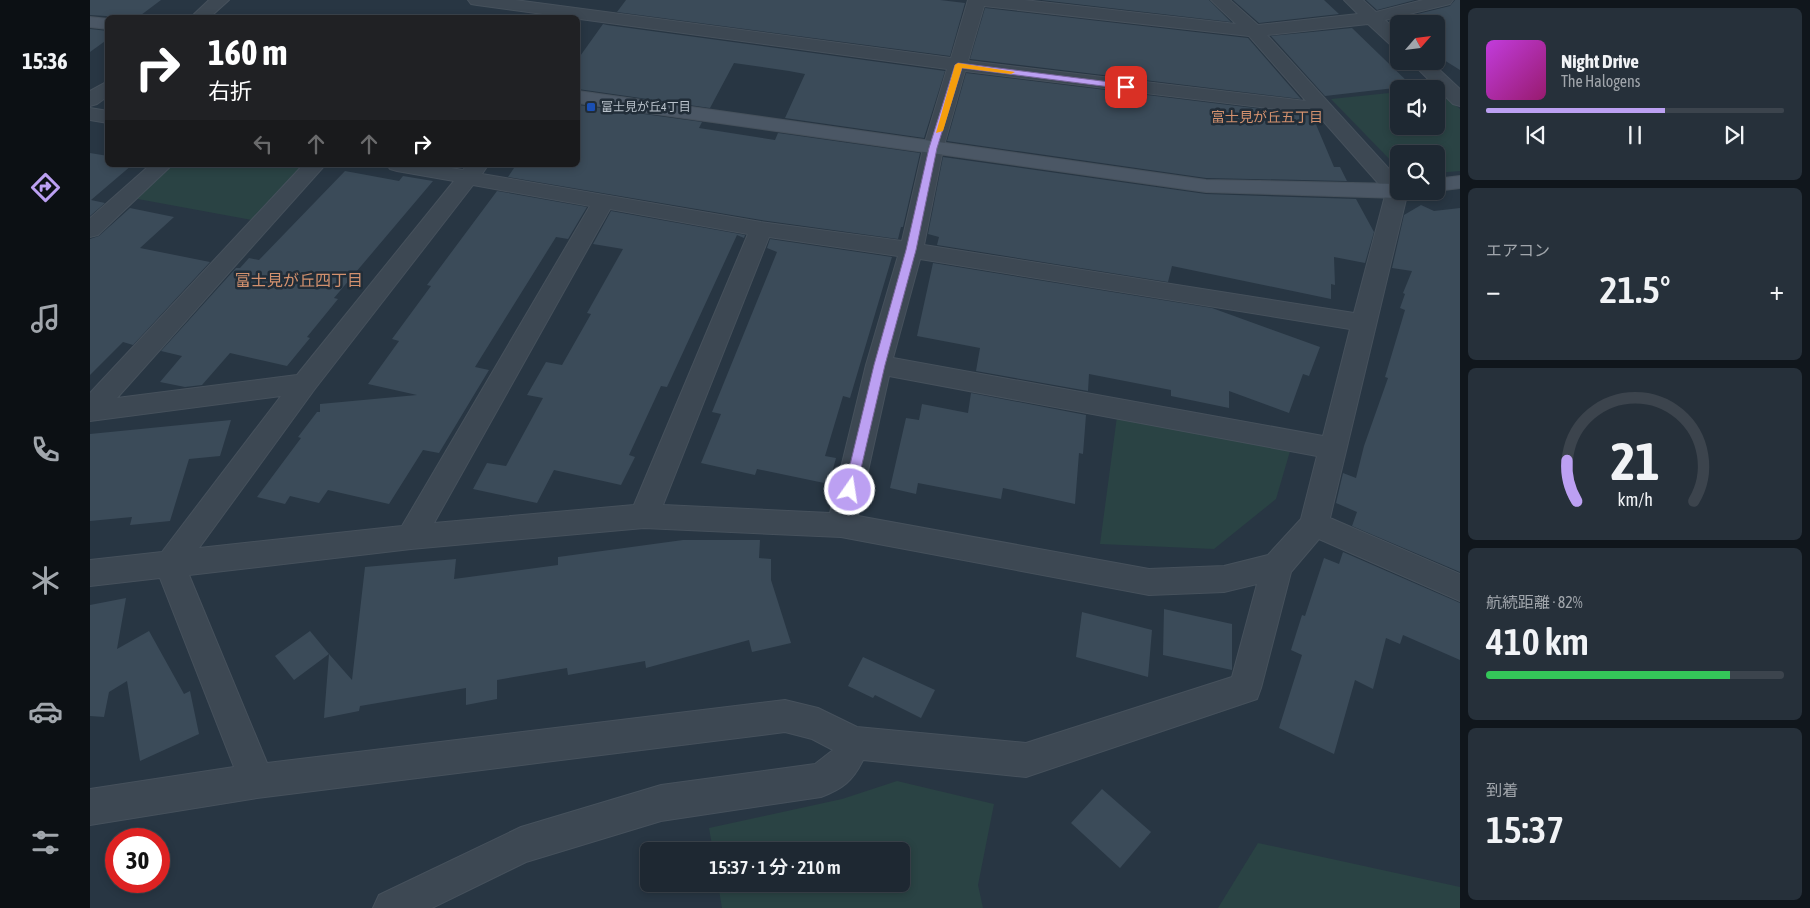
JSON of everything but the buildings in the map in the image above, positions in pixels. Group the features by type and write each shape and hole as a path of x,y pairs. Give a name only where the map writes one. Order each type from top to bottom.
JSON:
{"street":[{"path":"202,15 220,0"},
{"path":"478,0 958,65 1325,109"},
{"path":"580,28 602,0"},
{"path":"841,525 879,365 911,250 933,148 978,0 1254,31 1372,18 1444,0"},
{"path":"1220,0 1254,31 1390,182"},
{"path":"1353,0 1390,35"},
{"path":"90,22 105,24"},
{"path":"1430,70 1456,91"},
{"path":"90,100 105,89"},
{"path":"580,97 1206,186 1390,191"},
{"path":"90,114 105,116"},
{"path":"90,230 160,167"},
{"path":"90,410 313,167"},
{"path":"422,167 473,171 604,201 761,229 911,250 1364,323"},
{"path":"170,565 306,383 473,171"},
{"path":"1445,184 1460,182"},
{"path":"90,807 257,782 785,716 818,724 854,743 1026,760 1245,688 1278,566 1314,524 1396,200"},
{"path":"411,537 604,201"},
{"path":"644,516 761,229"},
{"path":"879,365 1333,448"},
{"path":"90,410 306,383"},
{"path":"90,573 411,537 644,516 841,525 1150,582 1224,579 1278,566"},
{"path":"1314,524 1460,588"},
{"path":"170,565 257,782"},
{"path":"392,908 521,845 661,803 821,780 843,765 854,743"}],"green space":[{"path":"1390,93 1390,135 1445,135 1445,95 1460,109 1460,171 1445,172 1445,145 1390,145 1390,160 1331,99"},
{"path":"160,167 313,167 263,222 127,197"},
{"path":"1118,409 1293,441 1276,499 1214,549 1100,544"},
{"path":"897,781 994,804 978,885 983,908 722,908 719,892 910,892 910,842 711,842 709,828 842,799"},
{"path":"1258,843 1460,887 1460,908 1218,908"}],"slow traffic":[{"path":"938,131 958,65 1011,72"}],"place":[{"name":"富士見が丘4丁目","path":"591,107"}],"district":[{"name":"富士見が丘五丁目","path":"1267,117"},
{"name":"富士見が丘四丁目","path":"299,280"}],"route":[{"path":"850,490 879,365 911,250 933,148 958,65 1126,87"}]}
